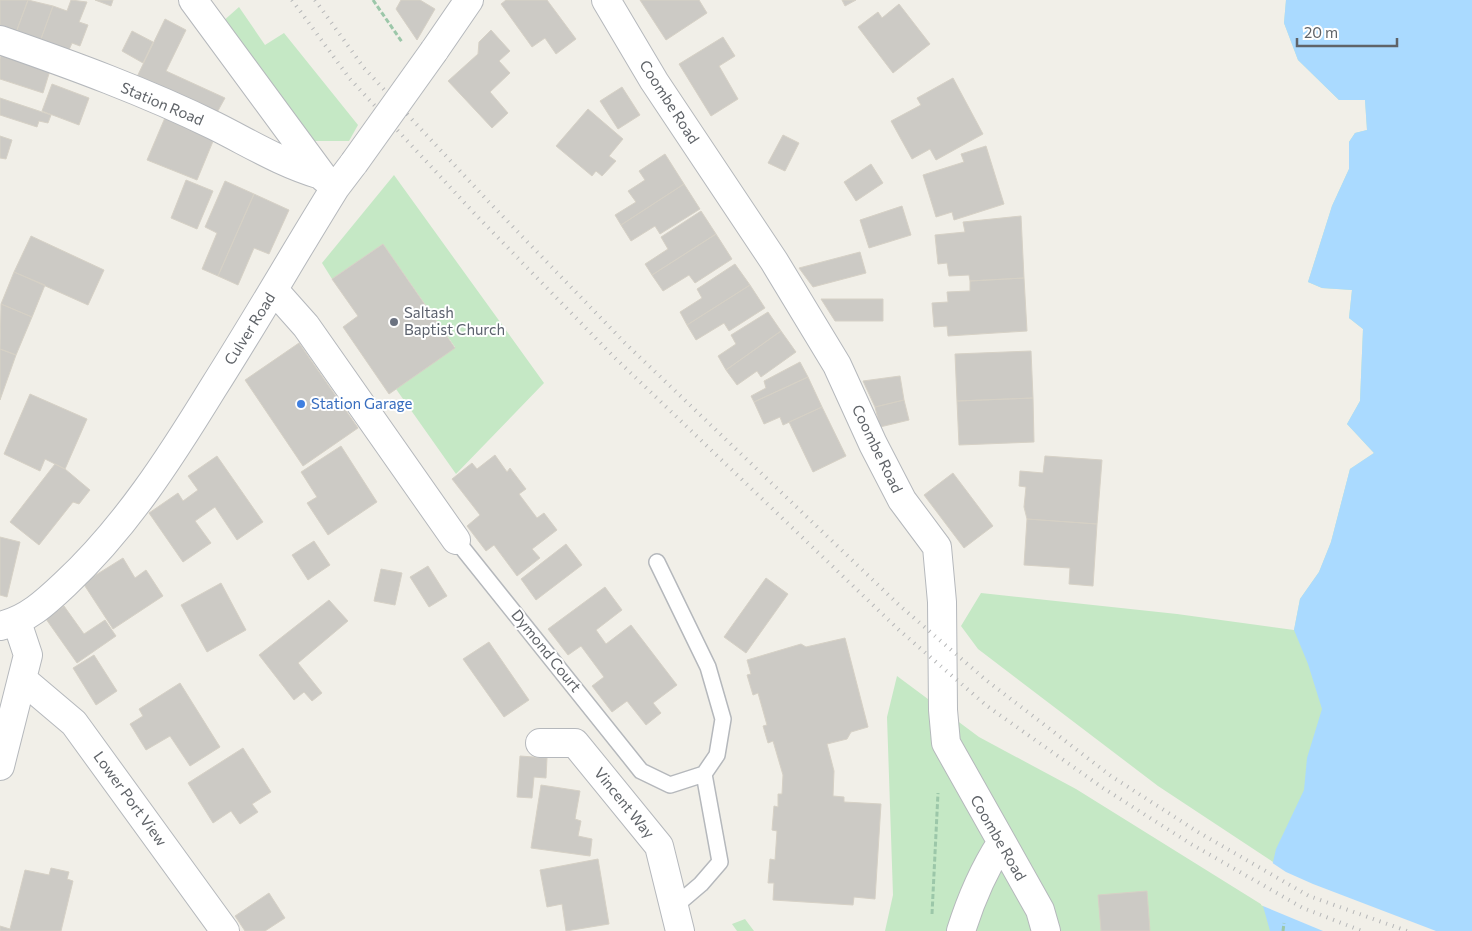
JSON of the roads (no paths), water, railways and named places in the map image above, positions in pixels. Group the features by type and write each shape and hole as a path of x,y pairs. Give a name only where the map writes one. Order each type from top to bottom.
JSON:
{"street":[{"path":"193,0 328,181"},
{"name":"Culver Road","path":"9,624 44,604 89,561 138,504 195,418 274,290 328,181 354,163 469,0"},
{"name":"Coombe Road","path":"606,0 654,81 774,260 837,365 872,444 902,500 937,546 942,602 946,743 1040,910 1046,931"},
{"name":"Station Road","path":"0,40 91,73 214,126 290,166 328,181"},
{"name":"Dymond Court","path":"274,290 306,326 456,540"},
{"path":"0,766 28,655 9,624"},
{"name":"Lower Port View","path":"22,679 74,723 226,931"},
{"name":"Vincent Way","path":"540,743 575,743 660,846 677,919"},
{"path":"962,931 970,903 986,866 1002,843"}],"lane":[{"name":"Dymond Court","path":"456,540 641,771 670,785 704,774"},
{"path":"657,562 708,667 723,719 717,755 704,774 720,862 701,884 677,919"}],"water":[{"path":"1286,0 1472,0 1472,931 1270,931 1263,906 1276,849 1304,790 1307,758 1322,709 1308,664 1294,630 1300,599 1319,572 1331,542 1350,469 1374,453 1347,424 1360,401 1363,329 1349,318 1352,290 1322,288 1308,282 1332,206 1349,169 1349,142 1355,133 1367,130 1365,100 1339,100 1298,60 1284,23"}],"railway":[{"path":"292,0 350,79 474,213 613,356 899,630 987,706 1103,788 1191,844 1303,908 1362,931"},
{"path":"315,0 364,68 487,200 625,343 899,605 986,680 1111,776 1198,832 1309,896 1407,931"}],"place":[{"name":"Saltash Baptist Church","path":"394,322"},
{"name":"Station Garage","path":"301,404"}]}
